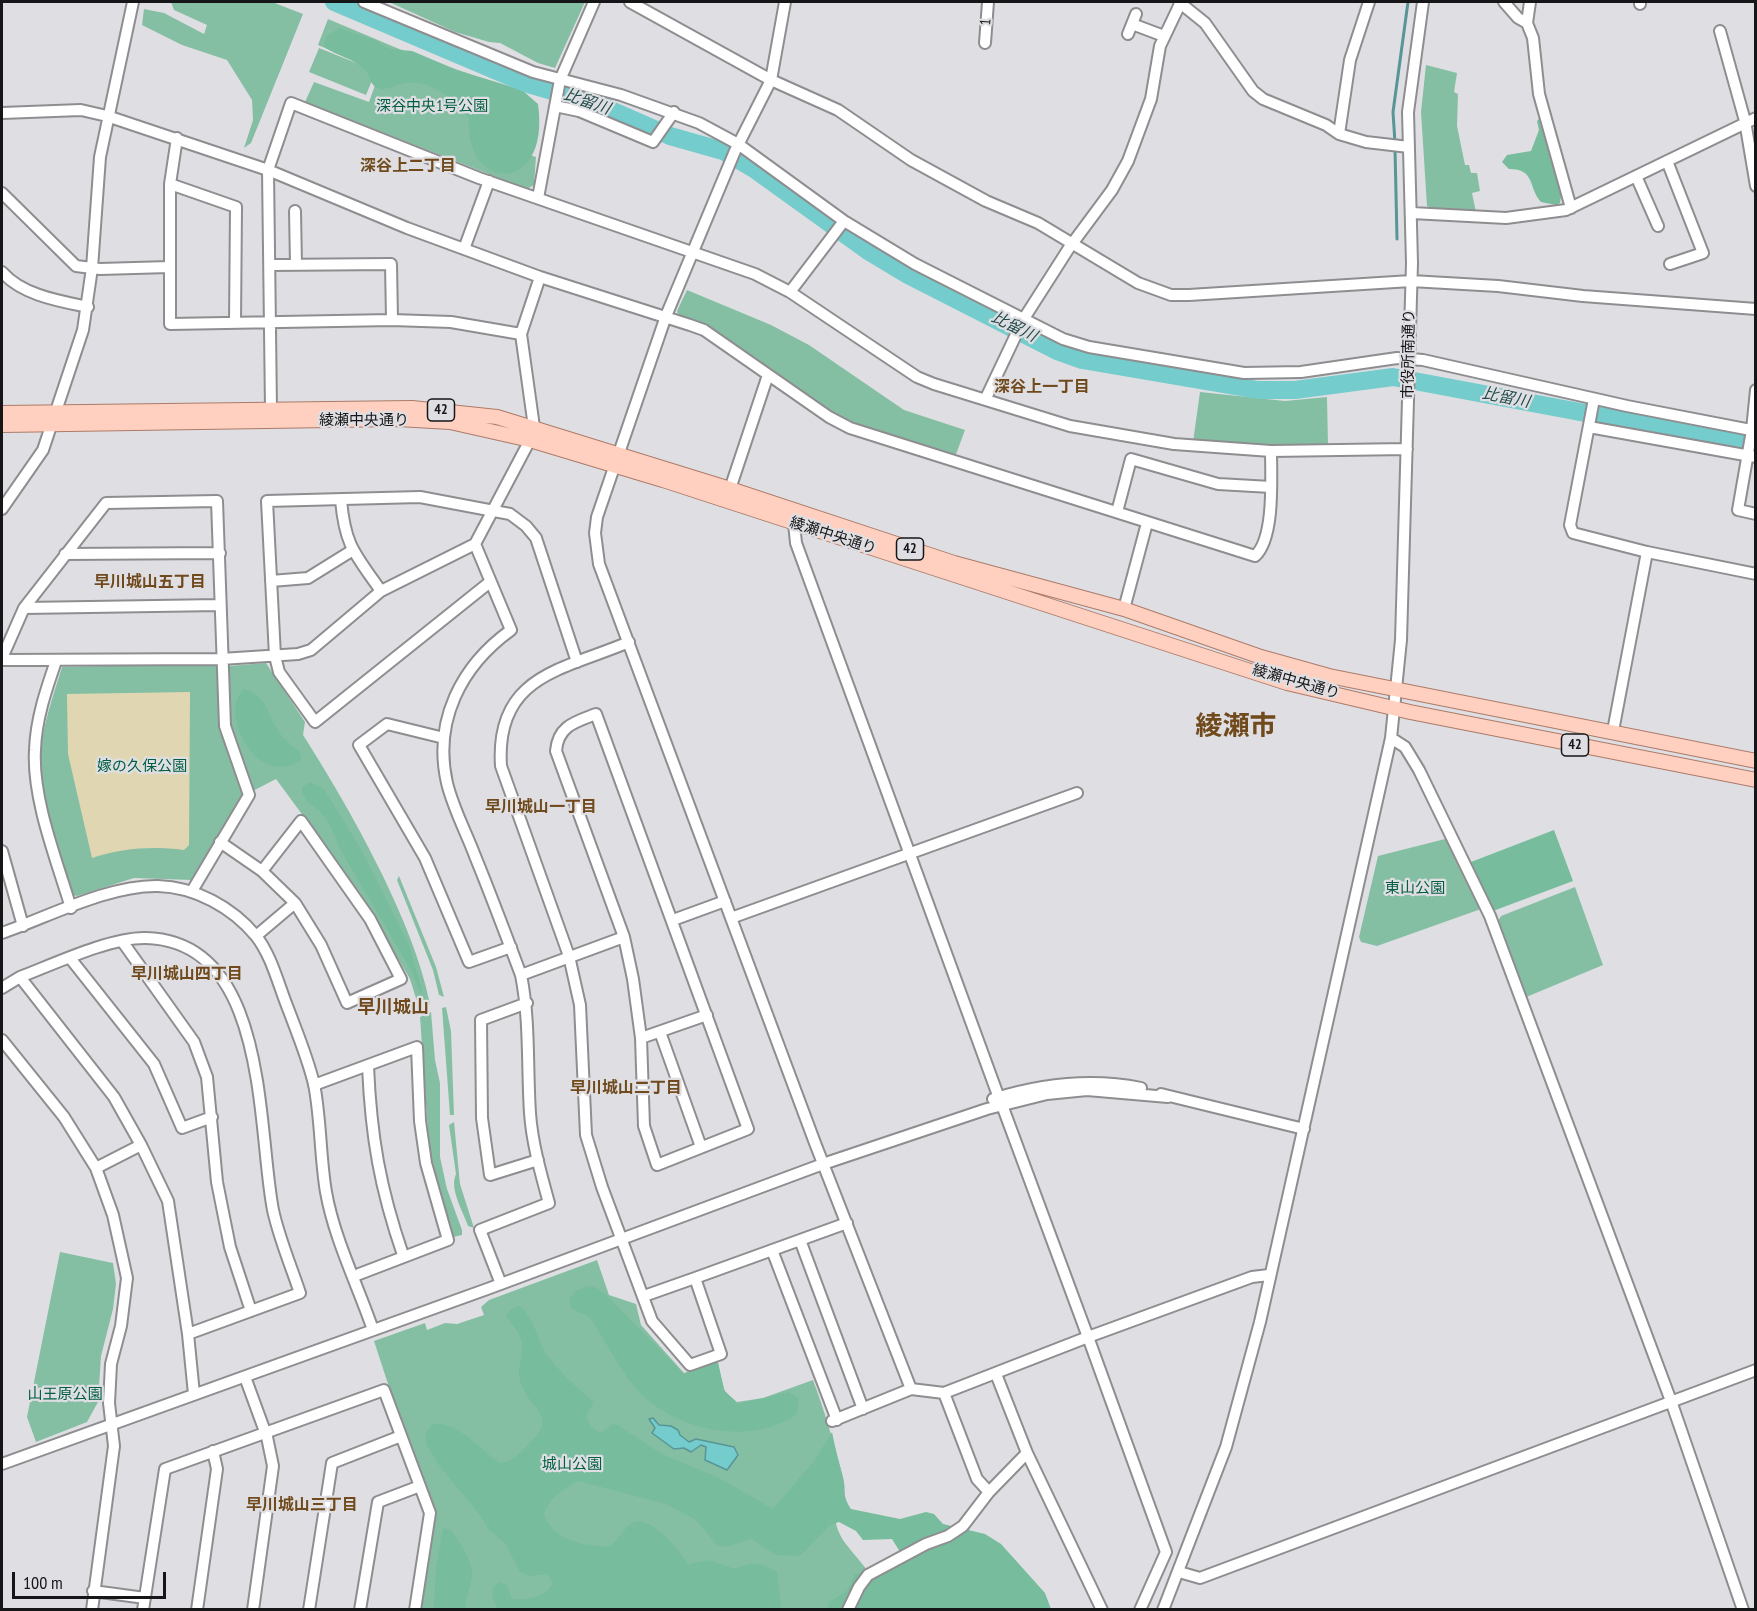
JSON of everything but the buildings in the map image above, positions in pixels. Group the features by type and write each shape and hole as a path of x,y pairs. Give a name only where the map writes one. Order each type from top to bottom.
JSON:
{"main road":[{"name":"綾瀬中央通り","path":"2,414 56,417 256,414 412,408 497,417 532,434 616,460 794,523 1287,682 1396,708 1755,780"},
{"name":"綾瀬中央通り","path":"2,425 56,417"},
{"name":"綾瀬中央通り","path":"616,460 730,489 954,563 1124,609 1271,660 1329,676 1755,761"}],"street":[{"path":"2,509 38,458 56,417 88,307 95,199 107,116 133,2"},
{"path":"364,2 505,61 558,94 579,111 653,142 674,112"},
{"path":"538,198 558,94 594,2"},
{"path":"630,2 771,80 838,110 911,160 986,201 1038,223 1138,283 1171,295 1411,282 1517,287 1583,296 1755,309"},
{"path":"785,2 771,80 737,148 666,316 597,517 596,549 731,918 910,1389"},
{"name":"1","path":"984,43 988,2"},
{"path":"1339,134 1350,60 1369,2"},
{"name":"市役所南通り","path":"1162,1610 1179,1572 1226,1447 1260,1322 1396,708 1409,387 1412,213 1408,112 1423,2"},
{"path":"1504,2 1518,18 1527,23"},
{"path":"1530,2 1527,23 1533,38 1539,94 1571,208"},
{"path":"986,399 1022,323 1073,243 1112,190 1128,160 1151,99 1156,62 1164,36 1180,3 1205,23 1253,91 1263,99 1326,125 1339,134 1366,142 1409,147"},
{"path":"1132,24 1164,36"},
{"path":"1720,31 1750,119 1755,186"},
{"path":"558,94 674,112 737,148 842,223 1022,323 1089,347 1244,373 1301,372 1397,358 1409,359 1474,370 1594,399 1751,444"},
{"path":"256,414 267,322 270,265 268,170 291,103 489,181 755,274 790,292 917,377 1070,426 1174,444 1272,451 1407,449"},
{"path":"2,113 81,110 177,138 268,170 540,277 704,330 829,417 850,428 1255,556 1260,551 1269,520 1272,451"},
{"path":"1412,213 1506,218 1531,217 1571,208 1750,119"},
{"path":"177,138 170,184 170,324 392,320 451,322 521,334"},
{"path":"1667,161 1703,253 1670,264"},
{"path":"1636,176 1658,226"},
{"path":"464,249 489,181"},
{"path":"170,184 236,207 238,323"},
{"path":"2,196 76,266 92,268 169,267"},
{"path":"295,211 296,265"},
{"path":"790,292 842,223"},
{"path":"270,265 391,264 392,320"},
{"path":"2,272 21,287 62,302 88,307"},
{"path":"192,891 249,795 225,726 221,659 217,501 106,503 24,608 2,659 56,661 221,659 274,656 311,650 381,591 475,544 532,434 521,334 540,277"},
{"path":"730,489 768,375"},
{"path":"1755,390 1751,444 1738,510 1755,514"},
{"path":"1594,399 1570,530 1573,533 1647,552 1755,574"},
{"path":"1590,419 1751,444"},
{"path":"1117,512 1131,459 1218,484 1271,487"},
{"path":"490,582 315,722 279,672 274,656 267,501 420,497 510,514 526,526 536,538 577,662"},
{"path":"341,500 344,532 352,550 381,591"},
{"path":"794,523 796,543 1166,1552 1140,1610"},
{"path":"1124,609 1148,523"},
{"path":"475,544 511,630 490,644 471,667 456,691 448,714 444,738 448,785 521,975 527,1003 531,1116 538,1160 549,1203 480,1230 501,1284"},
{"path":"271,581 308,578 352,550"},
{"path":"1613,731 1647,552"},
{"path":"65,554 220,553"},
{"path":"24,608 220,605"},
{"path":"629,642 548,673 522,691 506,717 500,748 501,766 569,956 580,1005 586,1135 602,1187 645,1296 652,1321 690,1365 721,1354 695,1278"},
{"path":"56,661 40,709 34,752 40,797 71,908"},
{"path":"596,714 674,920 748,1129 657,1165 644,1126 641,1038 633,979 624,937 556,751 557,741 569,724 596,714"},
{"path":"444,738 387,724 359,745 425,858 469,962 511,947"},
{"path":"1390,743 1405,747 1419,770 1490,916 1671,1401 1743,1610"},
{"path":"731,918 1077,793"},
{"path":"220,842 262,871 295,903 321,945 347,1003 400,979 370,919 301,821 262,871"},
{"path":"2,851 22,926"},
{"path":"2,933 135,887 158,886 192,891 227,909 256,936 266,952 297,1032 314,1085 326,1194 373,1330"},
{"path":"674,920 725,901"},
{"path":"256,936 295,903"},
{"path":"521,975 624,937"},
{"path":"2,988 20,977 70,958 122,941 146,938 169,941 188,948 210,964 230,989 249,1041 262,1100 267,1170 274,1212 300,1293 188,1334"},
{"path":"122,941 194,1042 207,1077 219,1193 230,1247 251,1311"},
{"path":"70,958 154,1064 182,1128 212,1117"},
{"path":"20,977 114,1097 141,1145 168,1201 188,1334 194,1394"},
{"path":"527,1003 481,1020 482,1118 490,1175 538,1160"},
{"path":"641,1038 707,1016"},
{"path":"660,1032 701,1147"},
{"path":"2,1040 64,1117 96,1168 113,1215 127,1278 121,1326 111,1364 108,1395 114,1446 92,1610"},
{"path":"314,1085 417,1047 420,1121 426,1163 448,1240 403,1255 354,1276"},
{"path":"368,1066 375,1151 384,1201 403,1255"},
{"path":"2,1464 910,1134 948,1116 1043,1087 1086,1083 1126,1085 1304,1129"},
{"path":"96,1168 141,1145"},
{"path":"645,1296 847,1223"},
{"path":"800,1240 863,1409"},
{"path":"772,1250 835,1420 910,1389 944,1393 1252,1277 1269,1275"},
{"path":"1179,1572 1200,1578 1755,1370"},
{"path":"996,1374 1027,1453 1102,1610"},
{"path":"245,1377 265,1432 273,1466 252,1610"},
{"path":"93,1591 144,1604 165,1468 384,1390 430,1513 415,1610"},
{"path":"944,1393 977,1479 989,1492"},
{"path":"309,1610 332,1463 401,1436"},
{"path":"197,1610 217,1469 213,1451"},
{"path":"848,1610 859,1587 868,1575 926,1544 948,1536 963,1526 989,1492 1027,1453"},
{"path":"360,1610 378,1502 420,1486"}],"green space":[{"path":"171,2 272,2 303,14 251,143 244,148 253,120 252,100 227,60 182,45 142,25 144,9 164,13 204,34 207,25 174,10"},
{"path":"389,2 585,2 555,68 538,63 500,43 455,32"},
{"name":"深谷中央1号公園","path":"328,19 404,51 489,81 509,148 536,157 534,185 527,189 305,102 314,82 369,102 380,71 318,45"},
{"path":"339,28 375,40 390,49 412,51 457,70 522,90 538,104 539,134 532,156 521,169 506,174 492,171 479,160 471,143 469,118 455,103 439,91 421,84 401,84 386,89 373,85 367,72 360,66 324,47 326,37"},
{"path":"319,48 376,71 366,95 309,72"},
{"path":"1426,65 1457,73 1454,92 1458,94 1457,126 1465,165 1469,165 1471,173 1477,173 1480,191 1472,193 1476,212 1436,210 1427,206 1421,112"},
{"path":"1539,119 1561,196 1560,203 1556,205 1541,202 1528,176 1524,172 1509,169 1502,162 1507,155 1531,151 1539,130 1537,121"},
{"path":"687,290 771,325 809,345 904,410 965,430 955,457 843,421 679,318 677,311"},
{"path":"1200,392 1285,401 1327,397 1328,445 1268,446 1193,442"},
{"name":"嫁の久保公園","path":"213,663 217,667 266,663 305,722 303,735 359,830 395,901 422,972 430,1004 419,1008 410,979 360,893 276,779 243,796 192,880 134,878 77,896 72,895 43,793 40,761 48,713 62,667"},
{"path":"244,689 263,701 281,735 300,752 301,760 285,767 270,765 257,757 246,745 235,714 237,700"},
{"path":"311,782 324,789 362,851 409,945 422,990 420,993 412,972 339,847 329,823 304,797 302,787"},
{"path":"1554,830 1573,881 1493,911 1471,862"},
{"name":"東山公園","path":"1449,838 1481,909 1377,946 1361,942 1359,937 1378,856"},
{"path":"399,876 436,967 444,997 439,995 433,970 397,880"},
{"path":"1575,887 1603,965 1524,998 1498,921 1501,916"},
{"path":"446,1007 451,1031 454,1115 450,1115 442,1008"},
{"path":"431,1012 435,1060 440,1083 440,1157 447,1189 462,1230 462,1235 453,1237 436,1182 429,1147 420,1017"},
{"path":"454,1122 460,1184 474,1228 468,1226 455,1193 456,1174 449,1125"},
{"name":"山王原公園","path":"60,1252 113,1263 116,1284 113,1309 101,1356 98,1402 87,1422 36,1442 27,1417"},
{"name":"城山公園","path":"597,1260 609,1295 636,1304 641,1325 684,1373 717,1361 725,1392 737,1402 763,1398 813,1380 843,1477 843,1486 835,1514 838,1531 867,1570 844,1609 420,1609 435,1511 401,1424 374,1341 425,1323 427,1330 445,1323 457,1324 484,1315 481,1307 489,1300"},
{"path":"588,1286 597,1288 606,1295 684,1374 718,1362 724,1390 738,1404 789,1392 799,1399 797,1414 779,1424 759,1430 738,1432 696,1425 676,1418 657,1407 629,1380 591,1320 570,1307 570,1298 576,1291"},
{"path":"519,1306 532,1322 552,1362 594,1402 586,1416 591,1427 601,1433 613,1424 618,1425 662,1454 719,1478 773,1509 815,1460 832,1432 845,1496 851,1509 900,1519 926,1512 934,1514 943,1524 985,1534 1001,1544 1045,1593 1051,1609 828,1609 829,1602 847,1591 855,1574 864,1572 875,1575 905,1560 892,1539 863,1540 856,1531 839,1522 830,1525 800,1556 776,1555 751,1539 726,1547 717,1545 696,1520 666,1504 578,1481 549,1503 544,1515 555,1531 563,1537 580,1543 609,1547 631,1524 639,1521 647,1523 664,1535 688,1564 709,1560 735,1569 756,1564 777,1572 781,1604 779,1609 498,1609 492,1597 493,1588 499,1582 507,1585 512,1599 517,1599 542,1594 551,1587 553,1582 547,1574 529,1576 520,1572 505,1543 489,1530 480,1515 438,1464 426,1444 426,1433 432,1424 451,1427 500,1463 515,1458 537,1435 543,1420 524,1391 520,1380 521,1339 506,1315 512,1308"},
{"path":"443,1528 451,1530 464,1550 471,1567 472,1577 466,1609 434,1609 436,1567"}],"sand":[{"path":"190,692 189,845 184,850 137,849 92,858 68,754 67,694"}],"water":[{"path":"653,1418 659,1425 671,1426 678,1430 680,1435 689,1442 696,1439 734,1447 738,1455 727,1470 705,1460 706,1447 701,1445 691,1452 684,1448 674,1449 652,1433 655,1428 649,1419"}],"waterway":[{"name":"比留川","path":"334,2 525,83 597,104 670,136 723,151 754,169 868,251 908,275 1057,351 1082,360 1258,390 1295,390 1393,377 1756,445"},
{"path":"1395,143 1393,112 1408,2"},
{"path":"1395,149 1397,239"}],"district":[{"name":"深谷上二丁目","path":"408,166"},
{"name":"深谷上一丁目","path":"1042,387"},
{"name":"早川城山五丁目","path":"150,582"},
{"name":"綾瀬市","path":"1236,727"},
{"name":"早川城山一丁目","path":"541,807"},
{"name":"早川城山四丁目","path":"187,974"},
{"name":"早川城山","path":"393,1008"},
{"name":"早川城山二丁目","path":"626,1088"},
{"name":"早川城山三丁目","path":"302,1505"}]}
